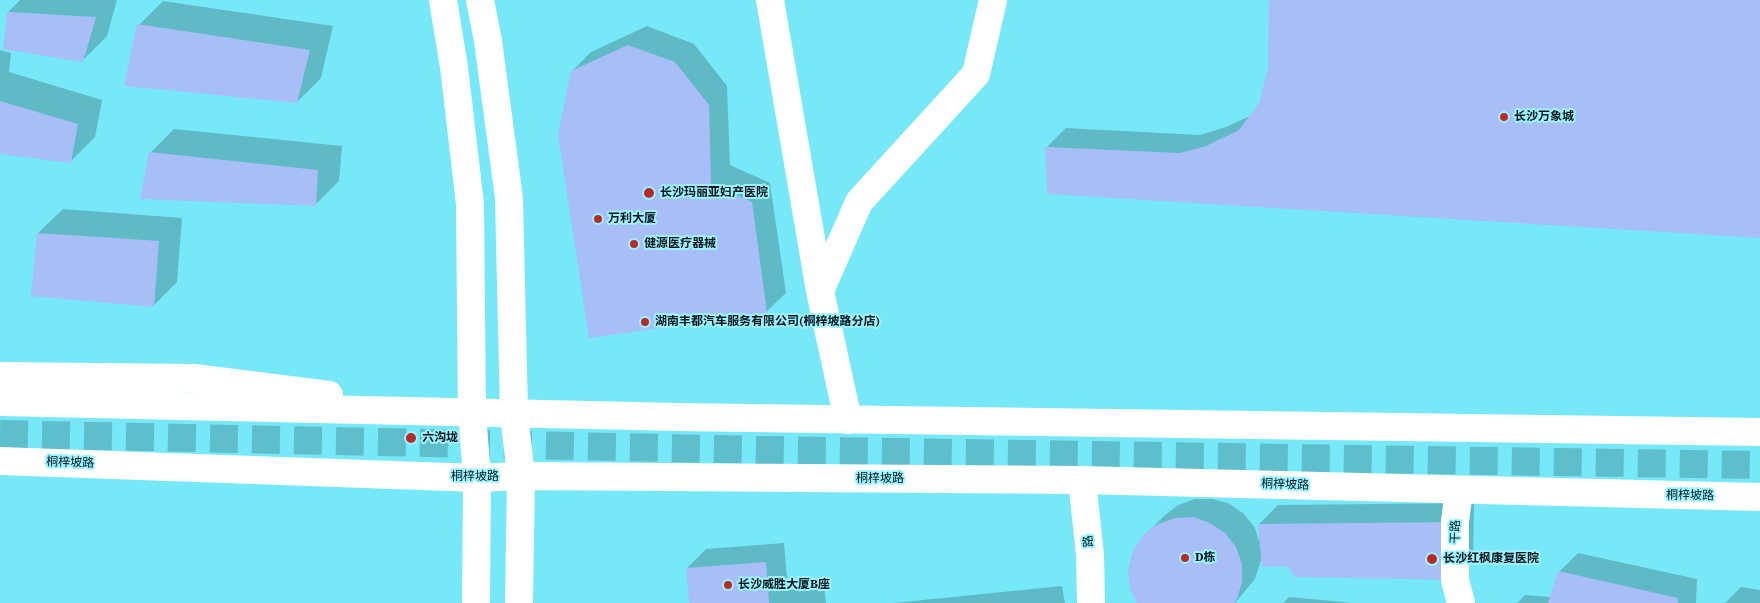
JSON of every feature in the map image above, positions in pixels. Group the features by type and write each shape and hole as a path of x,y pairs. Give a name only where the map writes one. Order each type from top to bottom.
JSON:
{"main road":[{"path":"443,0 454,68 470,204 472,413 477,478 476,603"},
{"path":"480,0 488,41 509,198 514,414 521,476 519,603"},
{"path":"770,0 820,290 848,420"},
{"path":"820,290 859,202 976,74 993,0"},
{"path":"0,376 194,378 472,413"},
{"path":"0,402 848,420 1760,432"},
{"name":"桐梓坡路","path":"0,461 477,478 521,476 1082,480 1760,497"},
{"name":"路","path":"1082,480 1090,555 1091,603"},
{"name":"干路","path":"1459,490 1455,522 1455,580 1461,603"}],"building":[{"name":"长沙万象城","path":"1269,0 1760,0 1760,238 1047,194 1045,147 1180,153 1206,146 1239,130 1259,103 1268,68"},
{"path":"7,12 96,17 83,62 3,49"},
{"path":"137,24 310,50 297,103 124,86"},
{"name":"长沙玛丽亚妇产医院","path":"628,45 675,62 709,105 711,184 752,202 767,313 589,338 558,135 571,71"},
{"path":"0,101 78,124 71,163 0,154"},
{"path":"149,152 318,170 316,206 140,199"},
{"path":"37,233 159,241 154,307 31,296"},
{"name":"D栋","path":"1193,517 1210,523 1225,533 1236,547 1242,564 1242,582 1237,599 1234,603 1137,603 1130,589 1128,570 1133,551 1144,534 1158,524 1175,518"},
{"path":"1455,522 1455,580 1295,577 1287,566 1262,567 1258,524"},
{"name":"长沙威胜大厦B座","path":"766,562 769,603 689,603 686,568"},
{"path":"1558,571 1678,598 1678,603 1548,603"}],"tunnel":[{"path":"0,434 760,450 1760,465"}],"place":[{"name":"长沙万象城","path":"1504,117"},
{"name":"长沙玛丽亚妇产医院","path":"649,193"},
{"name":"万利大厦","path":"598,219"},
{"name":"健源医疗器械","path":"634,244"},
{"name":"湖南丰都汽车服务有限公司(桐梓坡路分店)","path":"645,322"},
{"name":"六沟垅","path":"411,438"},
{"name":"D栋","path":"1185,558"},
{"name":"长沙红枫康复医院","path":"1432,559"},
{"name":"长沙威胜大厦B座","path":"728,585"}]}
